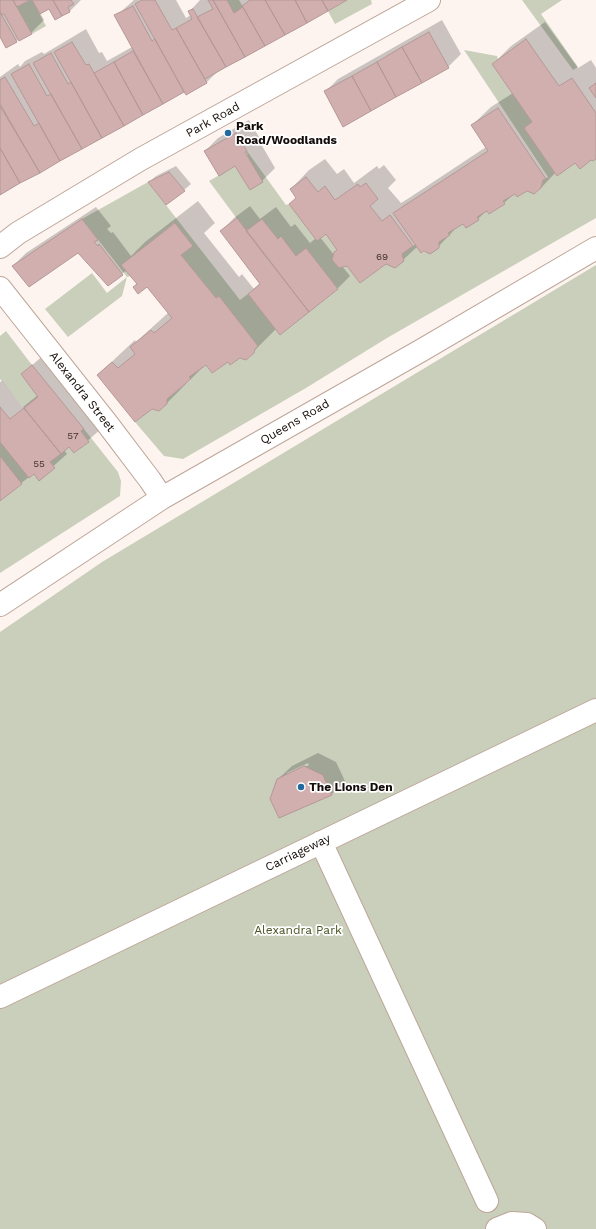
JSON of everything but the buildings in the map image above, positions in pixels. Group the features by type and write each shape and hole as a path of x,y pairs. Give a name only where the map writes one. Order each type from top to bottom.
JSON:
{"street":[{"name":"Park Road","path":"0,246 18,233 141,159 402,6 429,0"},
{"name":"Queens Road","path":"0,605 162,498 422,350 596,248"},
{"name":"Alexandra Street","path":"0,288 106,422 162,498"},
{"name":"Carriageway","path":"0,997 596,710"},
{"path":"321,842 494,1216 512,1223 526,1224 535,1229"}],"green space":[{"path":"32,0 46,26 32,34 17,7"},
{"path":"227,0 239,0 243,7 234,13"},
{"path":"347,0 371,0 372,4 335,24 328,11"},
{"path":"522,0 562,0 541,14 578,67 573,70"},
{"path":"464,50 497,56 498,59 492,64 532,122 524,128 557,176 575,163 580,168 591,160 593,161 596,159 596,218 387,338 306,388 183,459 164,456 135,422 152,409 159,411 167,404 167,399 191,380 189,377 206,365 212,373 228,362 230,365 240,358 246,360 254,353 258,346 219,296 216,298 181,255 193,246 174,223 122,265 131,276 127,277 82,219 148,182 240,300 248,294 280,335 338,289 306,248 296,256 281,237 278,239 262,219 246,231 209,181 235,166 250,190 262,182 245,152 247,151 286,205 289,204 317,241 326,234 337,250 334,252 332,260 339,268 347,266 360,283 386,264 403,261 402,254 416,244 421,253 439,248 439,242 449,235 448,233 463,224 478,220 477,217 487,211 489,214 505,204 503,201 515,194 517,197 527,191 534,194 541,188 543,180 548,177"},
{"name":"Alexandra Park","path":"596,265 596,1229 0,1229 0,632 102,562"},
{"path":"92,273 107,293 127,277 122,296 68,337 45,309"},
{"path":"6,331 32,365 21,374 38,397 24,408 0,379 0,336"},
{"path":"84,429 118,472 121,481 120,496 0,573 0,501 22,484 0,456 0,442 29,478 34,474 39,480 55,468 50,462 69,447 75,453 89,442 81,431"}],"place":[{"name":"Park Road/Woodlands","path":"228,133"},
{"name":"The Lions Den","path":"301,787"}]}
